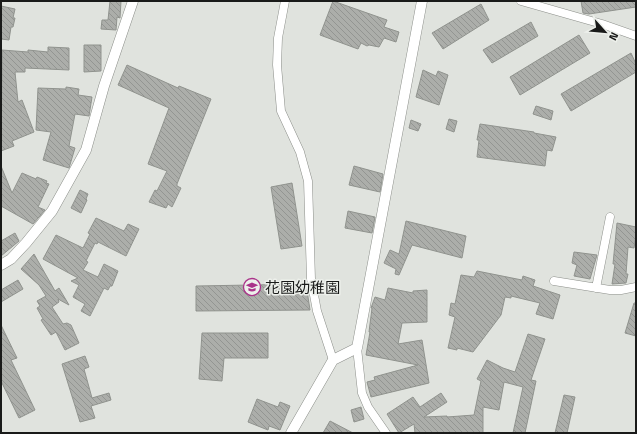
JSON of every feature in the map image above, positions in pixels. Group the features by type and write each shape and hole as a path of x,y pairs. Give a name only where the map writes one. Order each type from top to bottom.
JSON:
{"street":[{"path":"1,265 11,259 52,211 86,150 104,86 133,1"},
{"path":"285,1 278,38 277,65 281,111 300,152 308,181 311,279 317,311 333,360"},
{"path":"386,433 368,408 362,393 357,348 422,1"},
{"path":"521,1 602,24 636,36"},
{"path":"596,288 610,217"},
{"path":"554,281 610,290 636,287"},
{"path":"291,433 333,360 357,348"}],"building":[{"path":"110,1 121,1 120,18 117,17 116,30 101,29 102,20 108,20"},
{"path":"333,1 387,20 384,27 399,32 396,42 384,38 379,47 367,46 361,43 358,49 320,35"},
{"path":"581,1 636,1 636,7 589,14 583,13"},
{"path":"481,4 489,20 443,49 432,33"},
{"path":"1,6 15,9 13,18 15,18 13,27 11,27 9,40 1,39"},
{"path":"531,22 538,36 492,63 483,50"},
{"path":"579,35 590,53 520,95 510,77"},
{"path":"84,45 101,45 101,71 84,72"},
{"path":"48,47 69,48 69,70 25,68 25,72 15,72 18,102 22,100 34,132 12,141 14,146 1,151 2,50 48,52"},
{"path":"631,53 636,64 636,72 571,111 561,94"},
{"path":"127,65 178,88 179,86 211,99 177,184 177,186 181,188 172,207 168,204 166,208 149,202 155,190 157,191 167,171 148,164 169,108 118,85"},
{"path":"423,70 436,76 438,71 448,75 439,105 416,97"},
{"path":"66,87 79,89 78,95 92,97 89,116 75,114 69,146 75,148 69,168 43,160 51,132 36,130 38,88 66,89"},
{"path":"536,106 553,111 551,120 533,114"},
{"path":"449,119 457,121 454,132 446,129"},
{"path":"411,120 421,124 418,131 409,128"},
{"path":"480,124 534,132 556,137 552,151 547,150 545,166 477,157 479,140 477,140"},
{"path":"1,166 12,193 22,173 36,179 37,177 47,181 46,183 49,184 38,207 45,210 33,224 1,206"},
{"path":"354,166 383,174 380,192 349,185"},
{"path":"292,183 302,246 281,249 271,187"},
{"path":"80,190 88,194 81,213 71,208"},
{"path":"348,211 375,217 372,233 345,228"},
{"path":"96,218 124,231 128,224 139,229 126,256 98,242 97,244 95,243 86,261 88,262 83,270 98,277 104,264 118,271 112,286 110,286 108,290 104,288 90,316 81,311 85,304 73,297 79,285 71,281 78,278 43,259 56,235 83,248 90,234 88,233"},
{"path":"406,221 466,236 462,258 412,245 399,275 395,274 396,269 384,263 390,250 399,254"},
{"path":"617,223 636,227 636,236 634,248 628,247 626,274 628,274 626,283 612,284 615,264 613,264"},
{"path":"15,233 19,241 1,256 1,241"},
{"path":"574,252 597,255 590,279 574,276 577,265 572,263"},
{"path":"34,254 55,291 59,288 69,305 58,299 59,302 52,307 63,324 67,323 71,325 79,343 65,350 56,332 51,335 41,320 43,319 37,308 40,306 37,301 46,296 39,285 21,269"},
{"path":"477,271 522,280 523,276 535,280 533,286 560,295 553,319 536,314 540,303 511,296 511,298 505,297 501,315 473,352 457,348 457,350 448,348 455,317 449,315 451,303 455,304 461,275 474,277"},
{"path":"18,280 23,289 1,302 1,290"},
{"path":"306,284 310,310 196,311 196,286"},
{"path":"388,288 413,293 413,291 427,290 427,322 402,323 398,344 422,340 429,383 371,397 367,382 375,380 374,377 418,365 366,355 370,332 371,308 375,297 385,300"},
{"path":"634,303 636,303 636,336 625,333"},
{"path":"1,325 17,358 11,360 35,410 19,418 1,381"},
{"path":"202,333 268,333 268,358 224,358 222,381 199,379"},
{"path":"528,334 545,339 531,380 536,381 525,433 513,433 523,387 504,382 499,410 483,407 483,433 415,433 414,424 399,433 387,414 413,397 420,407 441,393 447,402 424,417 474,415 481,381 477,379 487,360 515,372"},
{"path":"85,356 89,367 84,369 92,398 109,393 111,400 91,406 95,418 80,422 62,364"},
{"path":"564,395 575,397 567,433 555,433"},
{"path":"257,399 278,407 280,402 290,406 280,430 269,426 268,430 248,422"},
{"path":"361,407 364,419 354,422 351,410"},
{"path":"330,421 353,433 323,433"}],"place":[{"name":"花園幼稚園","path":"252,287"}]}
